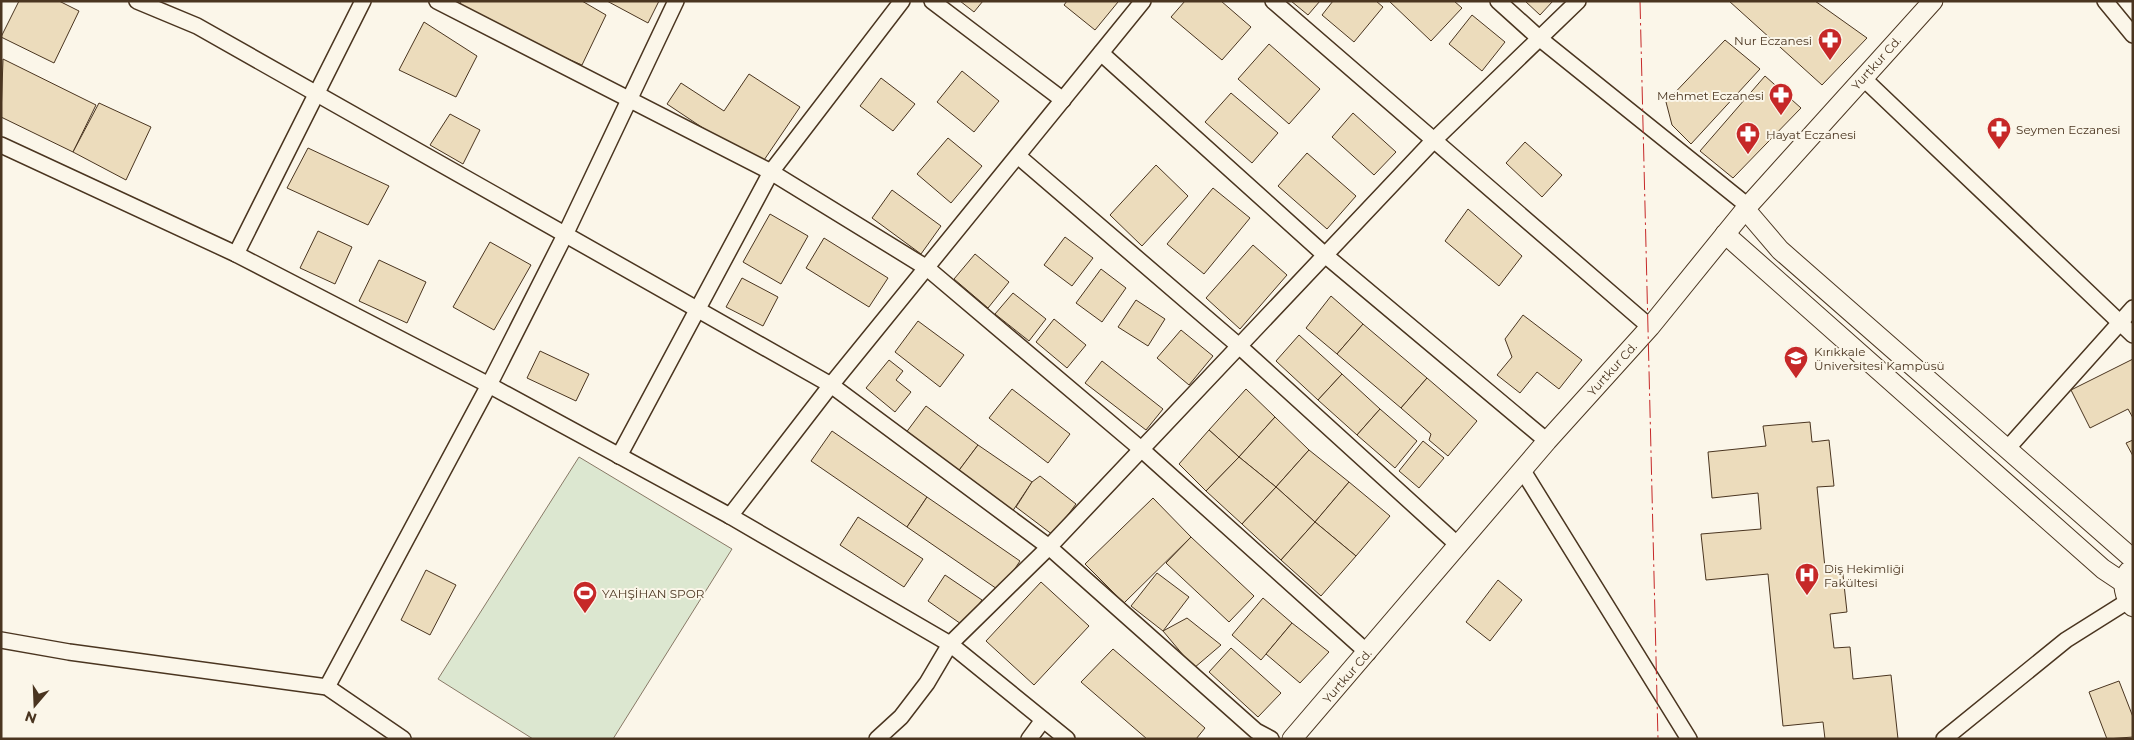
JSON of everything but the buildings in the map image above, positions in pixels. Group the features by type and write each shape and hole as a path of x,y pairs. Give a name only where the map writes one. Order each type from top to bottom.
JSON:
{"street":[{"path":"137,1 198,26 832,385 1049,547 1256,731 1270,739"},
{"path":"236,254 363,1"},
{"path":"436,1 630,98 772,172 927,268 1141,449 1368,653"},
{"path":"327,687 489,385 565,235 676,1"},
{"path":"619,456 772,172 902,1"},
{"path":"932,1 1063,100"},
{"path":"730,516 832,385 1143,1"},
{"path":"1273,1 1650,327"},
{"path":"1498,1 1539,38 1747,207 1780,250 2133,559"},
{"path":"877,739 901,717 927,684 950,644 1049,547 1433,141 1578,1"},
{"name":"Yurtkur Cd.","path":"1292,739 1368,653 1547,441 1650,327 1747,207 1932,1"},
{"path":"2105,1 2133,35"},
{"path":"1101,53 1325,254 1547,441"},
{"path":"1863,78 2133,335"},
{"path":"1,145 236,254 489,385 730,516 950,644 1067,739"},
{"path":"1018,156 1239,346 1459,546"},
{"path":"1725,234 2103,569 2124,583"},
{"path":"2007,449 2133,308"},
{"path":"1523,471 1689,739"},
{"path":"1944,739 2066,640 2130,604 2124,583 2126,574 2133,566"},
{"path":"1,640 70,652 327,687 403,739"},
{"path":"1030,739 1043,720"}],"green space":[{"name":"YAHŞİHAN SPOR","path":"579,457 732,549 613,739 533,739 438,679"}],"power":[{"path":"1640,1 1658,739"}],"place":[{"name":"Nur Eczanesi","path":"1830,61"},
{"name":"Mehmet Eczanesi","path":"1781,116"},
{"name":"Seymen Eczanesi","path":"1999,150"},
{"name":"Hayat Eczanesi","path":"1748,155"},
{"name":"Kırıkkale Üniversitesi Kampüsü","path":"1796,379"},
{"name":"Diş Hekimliği Fakültesi","path":"1807,596"},
{"name":"YAHŞİHAN SPOR","path":"585,614"}]}
